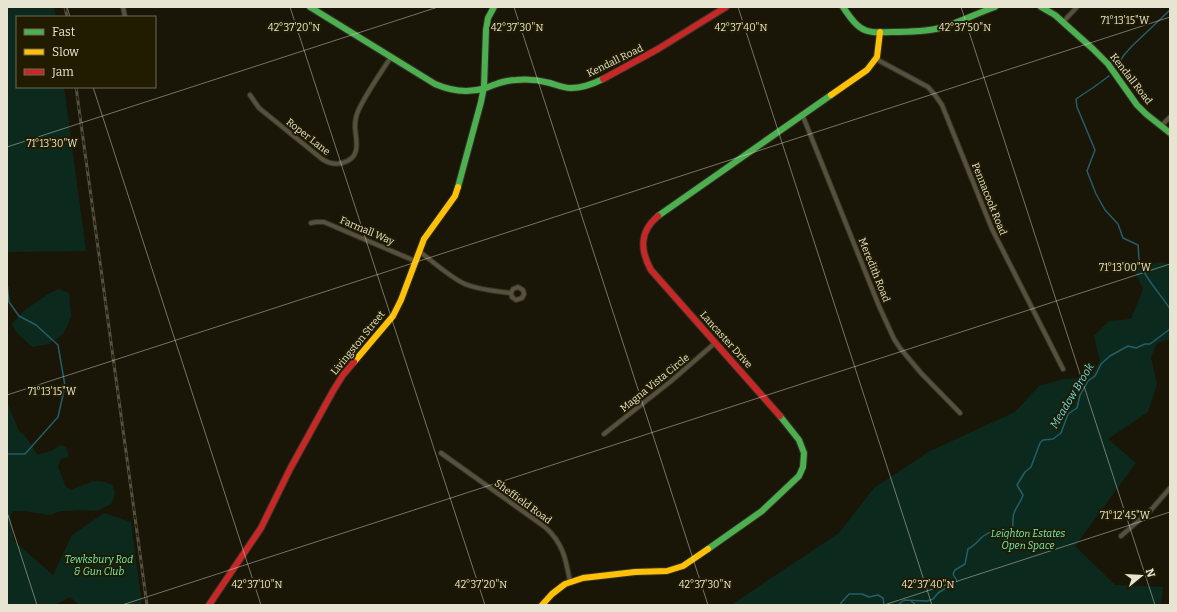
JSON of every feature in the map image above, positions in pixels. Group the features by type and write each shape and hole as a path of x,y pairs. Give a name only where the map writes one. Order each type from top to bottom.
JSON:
{"street":[{"name":"Kendall Road","path":"310,7 434,84 445,89 456,91 474,90 511,80 542,81 564,88 572,88 590,84 652,54 686,34 726,7"},
{"name":"Livingston Street","path":"209,605 261,528 290,469 340,380 349,367 392,316 401,300 424,239 455,196 482,102 484,88 486,30 488,18 494,7"},
{"path":"843,7 856,24 873,32 940,28 961,22 995,7"},
{"name":"Kendall Road","path":"1041,7 1055,15 1108,64 1137,105 1146,114 1170,132"},
{"path":"1063,22 1076,7"},
{"path":"876,59 879,48 880,32"},
{"name":"Roper Lane","path":"250,95 264,113 322,159 329,163 342,164 349,160 355,153 358,141 355,128 356,116 364,100 391,57"},
{"name":"Lancaster Drive","path":"542,605 555,591 570,582 593,576 668,571 683,566 762,511 799,476 804,458 803,448 799,440 778,414 651,270 644,255 642,247 643,239 646,231 656,217 802,114 868,70 876,59"},
{"name":"Pennacook Road","path":"876,59 928,87 942,105 995,236 1063,369"},
{"name":"Meredith Road","path":"802,114 879,306 894,339 921,373 960,413"},
{"path":"1162,126 1170,117"},
{"name":"Farmall Way","path":"311,223 324,222 415,261"},
{"path":"419,251 465,284 478,288 511,293"},
{"name":"Magna Vista Circle","path":"604,434 670,382 715,343"},
{"name":"Sheffield Road","path":"441,453 552,533 562,549 570,582"},
{"path":"1121,536 1151,510 1170,488"}],"green space":[{"path":"7,7 54,7 56,16 16,16 16,88 64,88 86,251 7,252"},
{"name":"Leighton Estates Open Space","path":"1161,262 1170,264 1170,339 1157,343 1151,357 1157,384 1148,412 1108,439 1136,463 1075,546 1115,585 1163,587 1161,605 731,605 839,533 874,488 930,451 1015,412 1039,386 1063,379 1091,376 1100,361 1094,336 1109,321 1131,319 1143,289 1133,268"},
{"path":"59,289 69,293 71,315 68,325 63,334 49,344 32,347 17,333 12,324 26,309 50,293"},
{"name":"Tewksbury Rod & Gun Club","path":"7,402 19,431 25,436 38,455 53,450 60,445 66,447 69,457 61,459 58,467 66,487 71,490 93,481 105,482 112,485 115,492 111,504 97,511 61,511 50,515 13,511 10,515 14,541 53,575 72,535 104,513 131,522 142,605 79,605 70,597 55,605 7,605"}],"waterway":[{"name":"Meadow Brook","path":"1118,64 1132,46 1170,10"},
{"name":"Meadow Brook","path":"1109,76 1076,99 1077,107 1095,150 1087,171 1096,194 1105,210 1118,224 1123,238 1138,245 1139,262 1142,269 1170,309"},
{"path":"7,283 9,302 19,316 36,325 58,345 65,386 58,417 25,454 7,454"},
{"name":"Meadow Brook","path":"898,605 904,600 927,601 933,599 938,593 957,581 953,574 955,570 965,564 968,549 988,533 999,530 1012,530 1013,515 1023,495 1017,485 1025,472 1031,467 1040,443 1043,440 1053,439 1061,433 1068,414 1077,408 1080,395 1088,381 1095,376 1101,364 1110,356 1128,346 1136,348 1145,344 1150,344 1170,329"},
{"name":"Meadow Brook","path":"841,605 849,594 862,594 869,597 878,595 883,598 884,605"},
{"name":"Meadow Brook","path":"911,601 916,605"}],"railway":[{"path":"65,7 67,16"},
{"path":"76,88 147,605"}],"traffic: fast":[{"path":"310,7 435,84 447,88 460,90 480,90 504,81 512,80 542,81 565,88 575,88 595,83 603,79"},
{"path":"458,187 481,102 484,87 486,30 488,18 494,7"},
{"path":"843,7 858,26 864,30 872,32 916,32 940,28 995,7"},
{"path":"1041,7 1055,15 1093,49 1108,64 1137,105 1170,133"},
{"path":"658,216 831,95"},
{"path":"708,549 762,511 799,476 803,467 804,453 799,440 780,416"}],"traffic: slow":[{"path":"831,95 867,70 877,57 880,32"},
{"path":"354,362 393,316 401,300 424,239 455,196 458,187"},
{"path":"542,605 552,594 565,584 583,578 635,572 667,571 683,566 708,549"}],"traffic: jam":[{"path":"603,79 658,49 726,7"},
{"path":"658,216 647,228 643,242 647,263 651,270 780,416"},
{"path":"209,605 261,528 290,469 333,391 343,375 354,362"}]}
